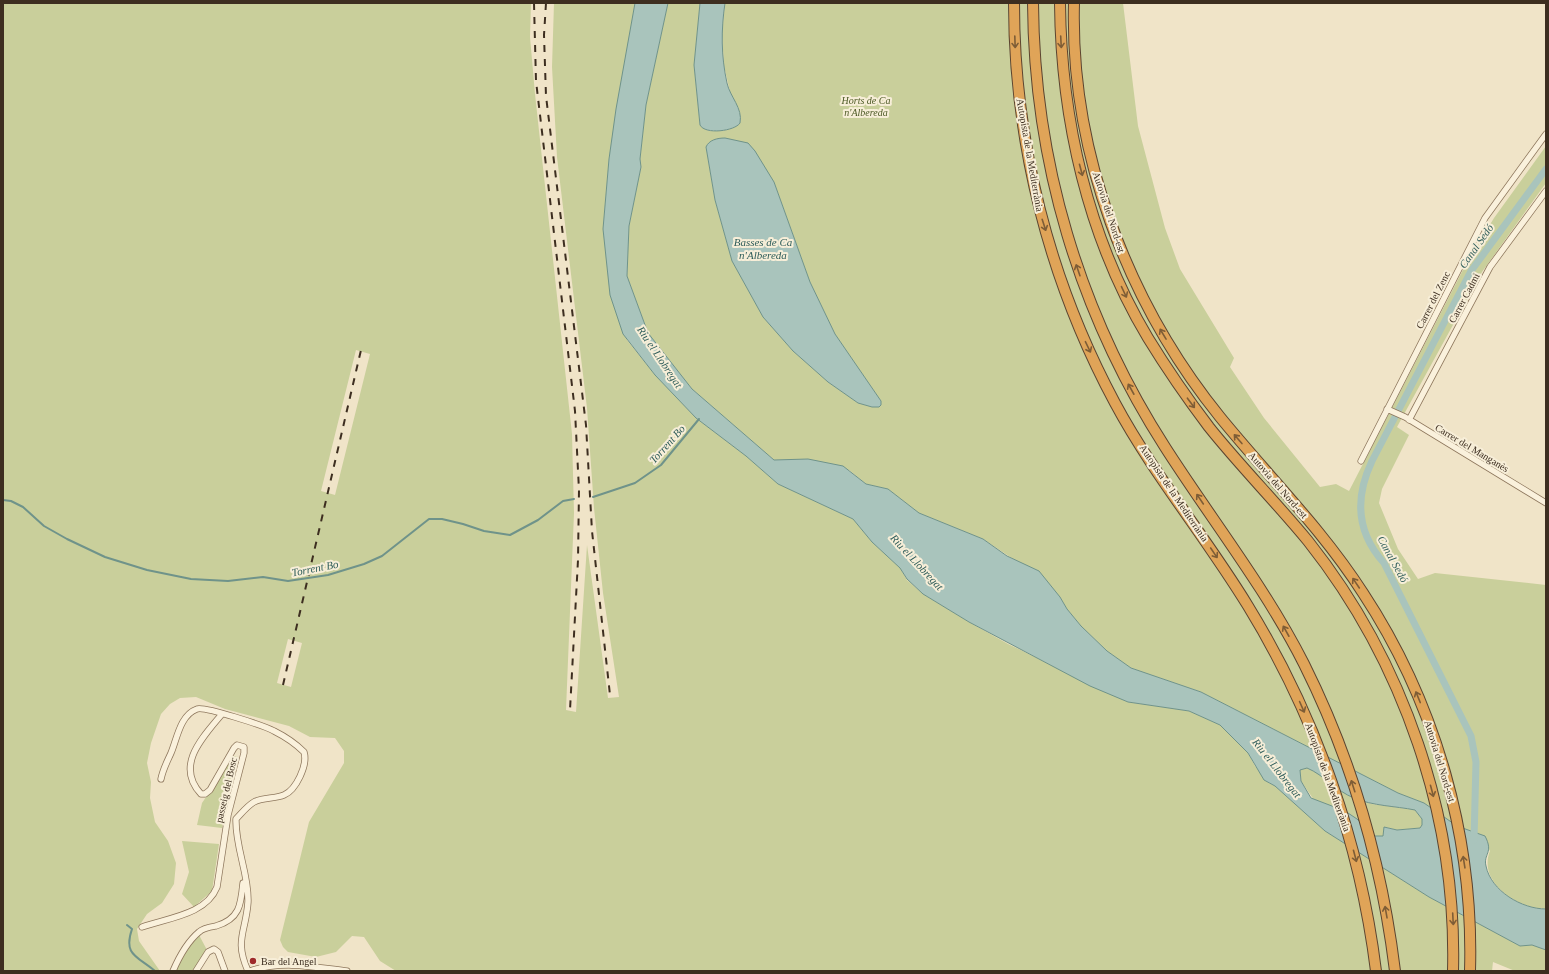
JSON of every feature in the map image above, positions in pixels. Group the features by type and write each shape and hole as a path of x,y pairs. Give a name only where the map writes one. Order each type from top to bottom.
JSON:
{"highway":[{"name":"Autopista de la Mediterrània","path":"1014,3 1014,42 1018,86 1029,162 1040,215 1062,282 1085,342 1116,404 1244,599 1286,672 1322,756 1343,814 1361,882 1373,945 1376,971"},
{"name":"Autopista de la Mediterrània","path":"1033,3 1036,76 1048,158 1061,216 1091,304 1117,363 1148,419 1273,608 1304,666 1330,723 1362,811 1384,898 1395,971"},
{"name":"Autovia del Nord-est","path":"1060,3 1064,84 1073,139 1094,218 1105,248 1130,305 1146,335 1186,396 1231,453 1307,540 1349,599 1382,658 1405,708 1421,754 1438,811 1445,847 1452,908 1453,971"},
{"name":"Autovia del Nord-est","path":"1074,3 1077,72 1091,153 1110,220 1130,270 1147,306 1178,359 1198,389 1223,421 1329,545 1364,594 1408,673 1442,760 1451,794 1465,871 1470,916 1470,971"}],"street":[{"name":"Carrer del Zenc","path":"1361,461 1390,411 1485,218 1546,134"},
{"name":"Carrer Cadmi","path":"1407,419 1490,267 1546,191"},
{"name":"Carrer del Manganès","path":"1390,411 1407,419 1546,503"},
{"path":"161,779 163,769 182,725 189,716 200,708 266,727 276,732 300,749 305,757 299,776 288,793 283,796 254,801 236,819 235,829 248,902 240,949 249,971 268,966 284,965 347,971"},
{"name":"passeig del Bosc","path":"142,927 188,913 214,896 217,887 228,815 244,753 244,747 237,745 234,748 210,790 205,794 200,794 196,789 191,771 194,750 222,714"},
{"path":"228,815 236,819"},
{"path":"173,971 185,949 199,931 223,924 239,910 242,901 244,873"},
{"path":"196,971 208,952 214,949 218,952 225,971"}],"green space":[{"path":"3,3 531,3 530,37 535,94 572,434 574,513 566,710 576,712 587,545 608,698 619,697 603,593 594,508 587,408 557,157 552,67 554,3 635,3 609,159 603,229 627,340 655,375 696,418 746,456 778,484 853,519 872,542 900,568 907,580 923,594 1008,644 1128,702 1189,711 1220,725 1248,753 1255,766 1269,783 1275,786 1325,831 1429,897 1520,946 1532,945 1546,950 1546,971 1515,971 1493,962 1492,971 396,971 380,961 364,937 352,936 336,952 316,957 288,952 283,947 280,940 309,822 344,763 344,751 335,738 310,737 289,726 225,709 196,697 180,698 170,704 161,714 151,743 147,763 151,782 150,798 155,822 168,841 176,863 174,884 162,903 147,914 137,929 139,941 160,971 3,971","holes":["356,350 370,354 335,495 321,491","288,639 302,643 291,687 277,683"]},
{"name":"Horts de Ca n'Albereda","path":"668,3 700,3 694,65 700,125 708,130 720,131 737,126 740,123 739,109 731,96 724,66 722,33 725,3 1123,3 1138,126 1165,228 1180,269 1234,358 1230,367 1264,418 1320,487 1336,484 1349,491 1465,266 1494,218 1546,146 1546,183 1482,272 1397,427 1409,435 1382,489 1379,503 1398,549 1418,579 1435,573 1546,585 1546,909 1535,908 1524,904 1503,892 1489,873 1488,862 1490,851 1479,834 1457,826 1424,803 1398,793 1201,692 1131,668 1107,651 1081,626 1067,609 1060,597 1013,559 983,539 919,513 888,489 866,484 849,470 774,460 692,389 648,333 627,276 629,226 641,167 640,159 646,105","holes":["706,147 774,182 810,282 835,334 881,401 872,407 858,403 828,382 793,351 763,317 732,261 715,200"]},
{"path":"234,756 238,757 222,828 197,825 202,803"},
{"path":"1307,768 1317,772 1330,784 1358,799 1372,804 1415,810 1422,819 1422,825 1420,828 1397,830 1385,827 1383,836 1373,836 1345,811 1314,800 1301,781 1300,770"},
{"path":"182,841 219,844 212,891 194,907 182,894 189,872"},
{"path":"199,935 207,950 193,971 175,971 185,951"}],"water":[{"name":"Riu el Llobregat","path":"635,3 668,3 646,105 640,159 641,167 629,226 627,276 648,333 692,389 774,460 808,459 843,466 866,484 888,489 919,513 983,539 1007,556 1039,571 1081,626 1107,651 1131,668 1201,692 1398,793 1424,803 1457,826 1485,836 1489,846 1485,862 1489,875 1494,883 1501,891 1518,902 1527,906 1546,909 1546,950 1532,945 1520,946 1429,897 1325,831 1275,786 1264,780 1248,753 1220,725 1189,711 1128,702 1090,686 969,622 923,594 907,579 900,568 872,542 853,519 778,484 746,456 696,418 655,375 623,334 610,295 603,229 609,159 616,109","holes":["1307,768 1341,791 1361,801 1415,810 1422,819 1422,825 1420,828 1397,830 1384,827 1383,836 1374,836 1357,819 1345,811 1311,798 1301,781 1300,770"]},
{"path":"700,3 725,3 722,33 724,63 727,83 740,112 740,123 737,126 726,130 708,130 700,125 694,65"},
{"name":"Basses de Ca n'Albereda","path":"725,138 748,143 755,151 774,182 810,282 835,334 881,401 881,405 879,407 872,407 858,403 828,382 793,351 763,317 732,261 715,200 706,147 714,140"}],"waterway":[{"name":"Canal Sedó","path":"1474,840 1476,762 1471,736 1384,563 1368,539 1363,527 1361,501 1366,474 1372,461 1471,271 1546,169"},
{"name":"Torrent Bo","path":"593,497 635,483 661,465 699,419"},
{"name":"Torrent Bo","path":"3,500 11,501 23,507 44,526 67,539 105,557 147,570 191,579 228,581 263,577 288,581 328,575 364,564 382,556 429,519 442,519 484,531 510,535 538,520 563,501 574,499"},
{"path":"127,925 132,929 129,944 133,954 155,971"}],"railway":[{"path":"534,3 536,81 575,411 579,490 578,560 570,710"},
{"path":"546,3 544,35 546,96 586,425 592,531 610,695"},
{"path":"283,685 361,350"}],"place":[{"name":"Bar del Angel","path":"253,961"}]}
